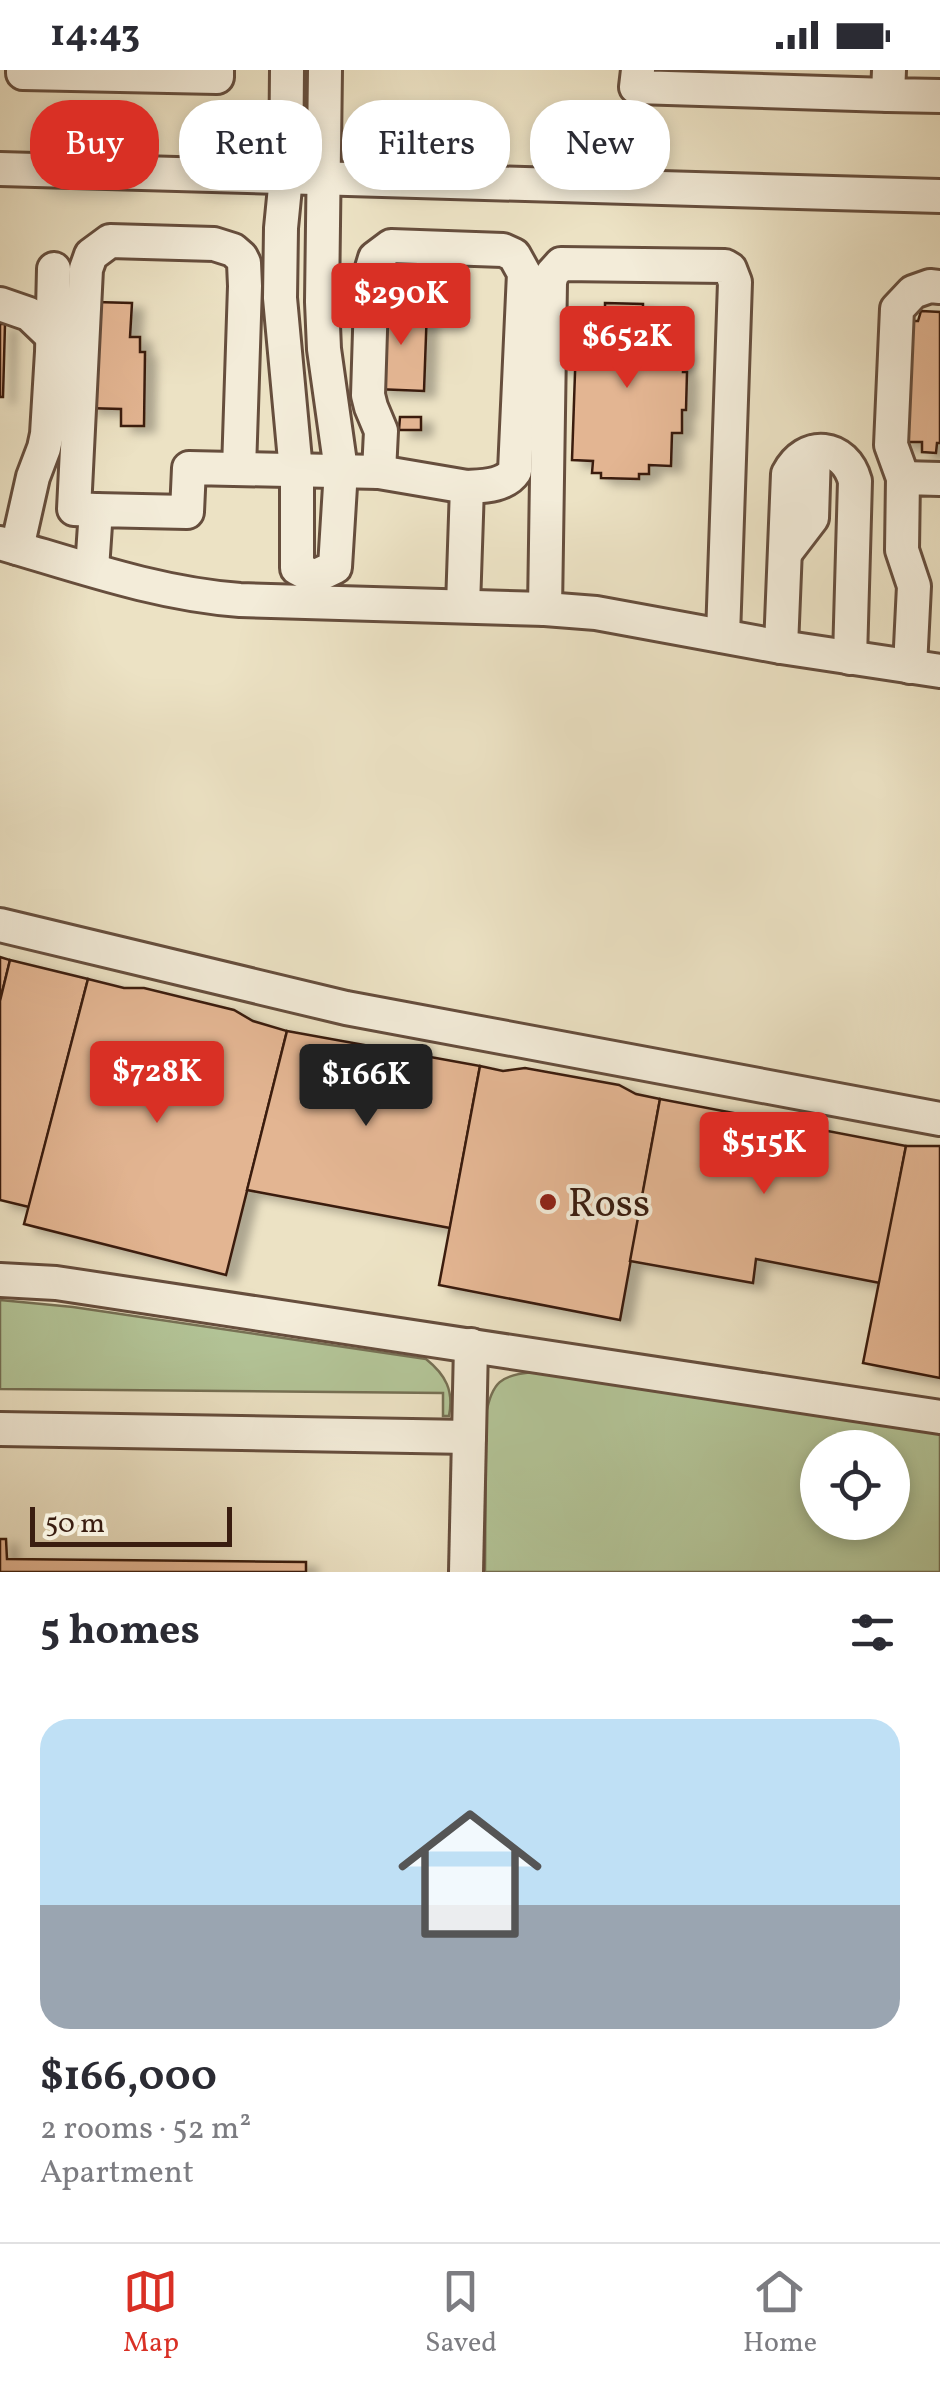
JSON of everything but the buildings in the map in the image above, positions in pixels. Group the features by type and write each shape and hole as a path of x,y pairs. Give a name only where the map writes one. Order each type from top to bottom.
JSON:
{"street":[{"path":"23,70 217,77 217,70"},
{"path":"287,100 288,70"},
{"path":"313,589 335,567 340,470 324,349 322,302 326,70"},
{"path":"638,70 636,87 888,82 940,96"},
{"path":"0,170 179,175"},
{"path":"323,179 940,196"},
{"path":"285,190 280,298 297,471 297,568 313,589"},
{"path":"92,570 85,510 86,269 91,255 110,241 214,244 233,250 240,257 245,286 240,470"},
{"path":"85,510 187,512 190,468 379,472 468,488 510,479 515,471 524,273 514,255 503,250 391,246 375,258 368,395 381,431 379,472"},
{"path":"545,608 552,274 561,264 725,266 734,282 724,636"},
{"path":"54,269 44,448 8,545 92,570 220,599 313,589 463,606 545,608 621,616 781,647 925,669 914,586 902,550 903,478 891,445 896,309 912,292 940,287"},
{"path":"0,304 29,314 53,337"},
{"path":"781,647 788,474 800,460 828,450 848,465 855,481 850,658"},
{"path":"903,478 940,480"},
{"path":"463,606 468,488"},
{"path":"0,925 346,1008 940,1119"},
{"path":"0,1280 56,1283 940,1417"},
{"path":"466,1572 471,1345"},
{"path":"0,1430 468,1438"}],"green space":[{"path":"0,1300 73,1307 426,1359 447,1384 449,1416 443,1416 443,1393 0,1389"},
{"path":"533,1372 940,1431 940,1572 485,1572 486,1414 491,1394 506,1378"}],"place":[{"name":"Ross","path":"548,1202"}]}
